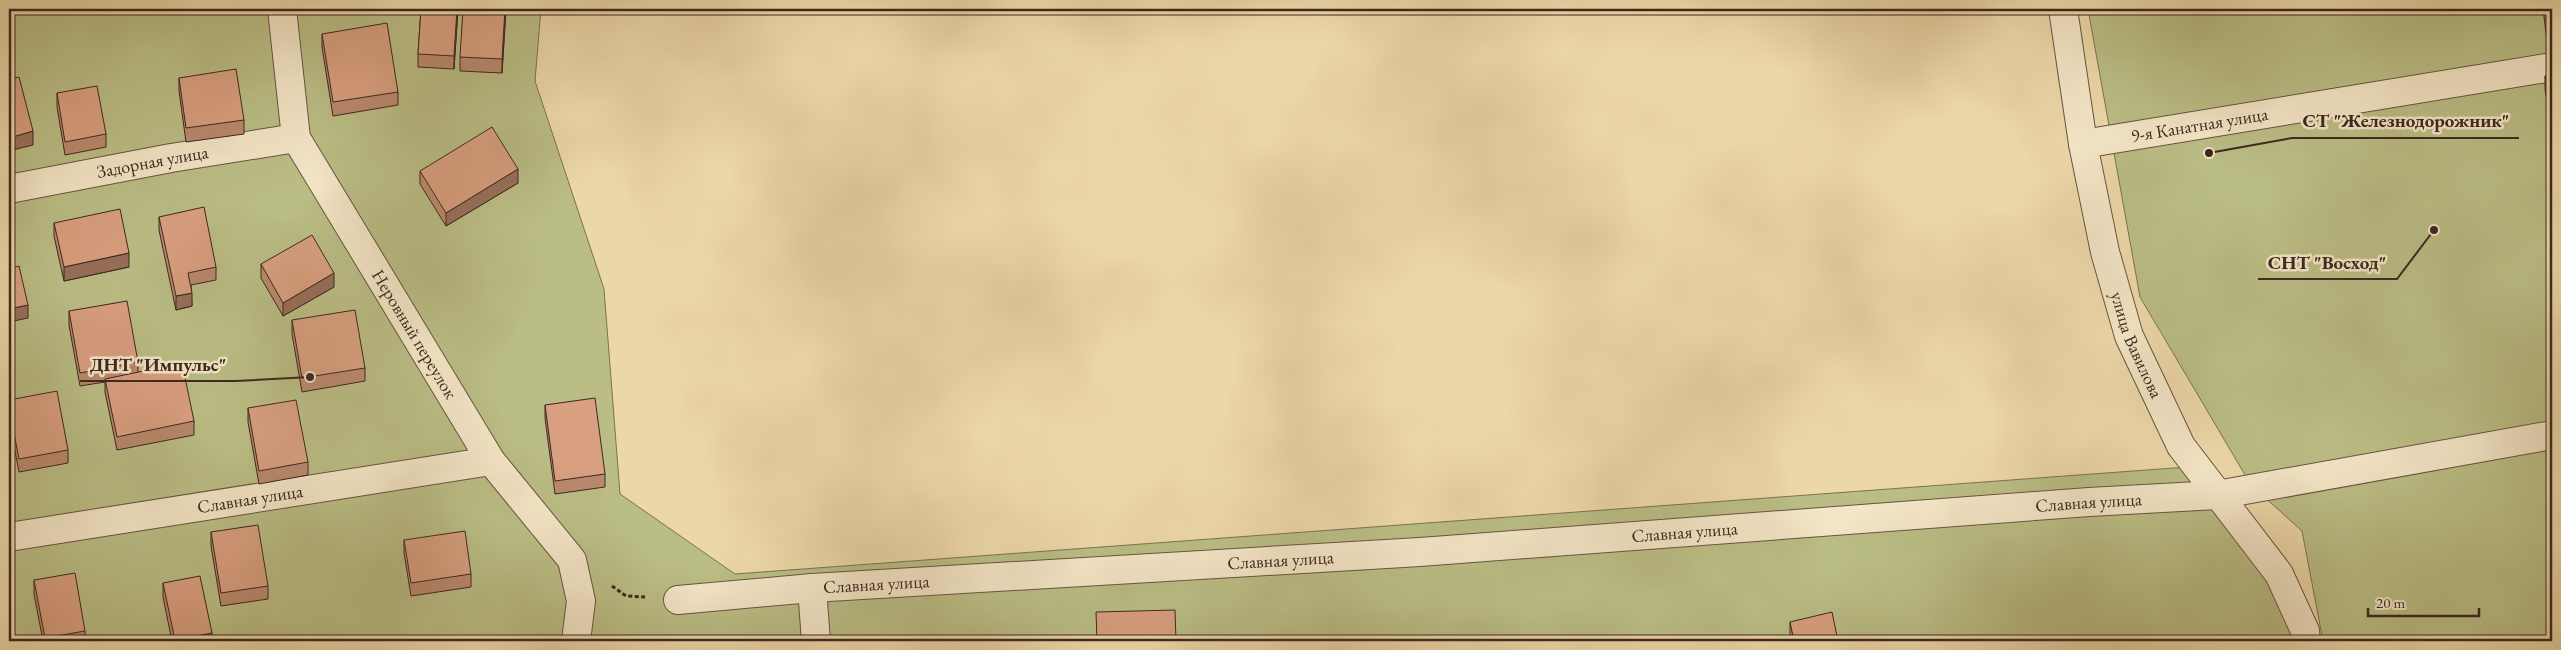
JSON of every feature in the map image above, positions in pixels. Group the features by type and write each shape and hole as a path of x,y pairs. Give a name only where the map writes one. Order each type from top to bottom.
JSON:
{"street":[{"name":"Неровный переулок","path":"282,9 296,138 491,461 572,560 581,601 576,641"},
{"name":"улица Вавилова","path":"2063,9 2083,144 2105,252 2129,336 2181,446 2217,496 2280,574 2305,631 2306,641"},
{"name":"9-я Канатная улица","path":"2083,144 2552,67"},
{"name":"Задорная улица","path":"9,189 171,158 296,138"},
{"name":"Славная улица","path":"678,600 812,588 1420,552 2089,502 2217,496 2552,435"},
{"name":"Славная улица","path":"9,537 491,461"},
{"path":"812,588 816,641"}],"path":[{"path":"572,560 626,596 678,600"}],"green space":[{"path":"9,9 541,9 535,81 604,289 620,494 735,574 2201,466 2280,552 2292,641 9,641"},
{"path":"2088,9 2552,9 2552,641 2323,641 2302,531 2251,485 2140,297"}],"building":[{"path":"421,9 457,9 454,56 418,54"},
{"path":"463,9 505,9 502,59 460,57"},
{"path":"2545,9 2552,9 2552,35 2548,35"},
{"path":"387,23 398,92 333,102 322,34"},
{"path":"236,69 244,120 186,128 179,78"},
{"path":"2552,75 2552,111 2551,111 2545,76"},
{"path":"19,77 33,131 9,138 9,79"},
{"path":"97,86 106,134 65,142 57,93"},
{"path":"492,127 518,169 446,213 420,171"},
{"path":"204,207 216,267 188,273 192,293 176,296 159,217"},
{"path":"120,209 129,253 64,267 54,223"},
{"path":"312,235 334,273 283,303 261,264"},
{"path":"19,266 28,305 9,309 9,269"},
{"path":"127,301 138,362 80,373 69,311"},
{"path":"355,310 365,368 302,378 292,320"},
{"path":"182,363 194,421 117,437 105,379"},
{"path":"57,391 68,450 19,459 9,400"},
{"path":"595,398 605,474 555,481 545,405"},
{"path":"296,400 308,462 259,471 248,408"},
{"path":"258,525 268,586 221,593 211,532"},
{"path":"465,531 471,574 411,583 404,540"},
{"path":"75,573 85,631 45,638 34,580"},
{"path":"200,576 212,633 175,640 163,583"},
{"path":"1175,610 1176,641 1097,641 1096,612"},
{"path":"1832,612 1838,641 1794,641 1790,622"}],"place":[{"name":"СТ \"Железнодорожник\"","path":"2209,153"},
{"name":"СНТ \"Восход\"","path":"2434,230"},
{"name":"ДНТ \"Импульс\"","path":"310,377"}]}
